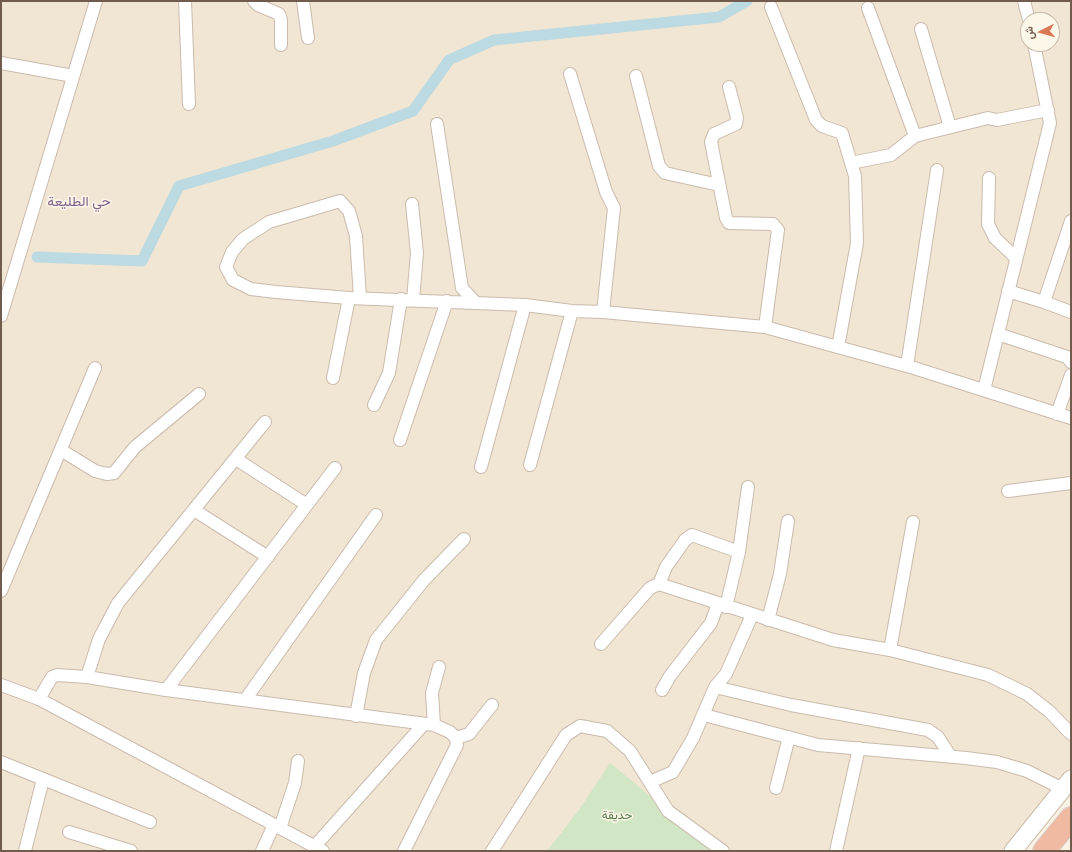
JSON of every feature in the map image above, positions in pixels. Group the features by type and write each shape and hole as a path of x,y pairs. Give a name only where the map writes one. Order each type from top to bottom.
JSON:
{"highway":[{"path":"1044,851 1071,818"}],"main road":[{"path":"1013,851 1067,784"}],"street":[{"path":"1,316 96,1"},
{"path":"185,1 189,104"},
{"path":"254,1 258,5 279,14 281,20 281,45"},
{"path":"303,1 308,38"},
{"path":"1024,1 1027,12"},
{"path":"771,7 816,120 822,126 842,132 855,176 857,243 838,347"},
{"path":"868,8 915,136"},
{"path":"921,29 950,128"},
{"path":"984,390 1050,123 1036,52"},
{"path":"1,63 73,76"},
{"path":"570,74 606,192 614,208 603,312"},
{"path":"636,76 659,166 666,173 719,185"},
{"path":"729,88 737,118 736,124 714,134 711,142 726,218 729,223 773,224 778,230 766,327"},
{"path":"851,164 891,154 915,136 988,118 997,120 1048,110"},
{"path":"437,124 462,288 475,302"},
{"path":"906,366 937,170"},
{"path":"989,178 988,224 995,238 1016,258"},
{"path":"333,378 355,298 356,236 349,211 340,201 269,222 243,239 232,252 226,267 233,280 251,289 355,298 525,305 572,311 603,312 766,327 906,366 1071,418"},
{"path":"412,204 417,253 414,300"},
{"path":"1044,302 1071,221"},
{"path":"1008,292 1044,302 1071,312"},
{"path":"374,405 389,373 401,299"},
{"path":"400,440 447,301"},
{"path":"481,467 525,305"},
{"path":"530,465 572,311"},
{"path":"998,334 1067,357 1071,362"},
{"path":"1,591 96,368"},
{"path":"1057,414 1071,375"},
{"path":"61,450 95,471 107,474 114,473 136,447 199,394"},
{"path":"87,677 99,639 118,603 265,422"},
{"path":"236,459 307,505"},
{"path":"166,690 335,468"},
{"path":"1008,491 1071,483"},
{"path":"662,690 670,676 711,623 722,605 739,552 748,488"},
{"path":"194,510 268,556"},
{"path":"245,700 376,515"},
{"path":"768,620 780,574 788,521"},
{"path":"890,650 913,522"},
{"path":"659,584 666,567 685,540 692,535 739,552"},
{"path":"356,716 364,673 376,640 424,580 464,539"},
{"path":"601,644 650,588 659,584 833,640 890,650 974,671 1001,680 1039,702 1071,734"},
{"path":"650,782 673,772 704,715 716,687 726,674 752,615"},
{"path":"1,685 39,699 318,849 428,725 432,693 439,667"},
{"path":"39,699 52,677 57,675 87,677 166,690 428,725 450,732 456,738 457,745 404,851"},
{"path":"716,687 830,712 928,730 938,737 951,756"},
{"path":"456,738 469,734 492,705"},
{"path":"704,715 818,745 982,759 1012,766 1067,784"},
{"path":"492,851 566,735 580,726 607,731 630,751 668,811 723,851"},
{"path":"776,788 789,737"},
{"path":"836,851 859,748"},
{"path":"262,851 277,827 295,783 298,761"},
{"path":"1,762 150,822"},
{"path":"25,851 43,779"},
{"path":"69,832 131,851"}],"shaded area":[{"path":"1,1 1071,1 1071,783 1023,851 1,851"}],"green space":[{"name":"حديقة","path":"610,763 712,851 547,851 579,810"}],"waterway":[{"path":"37,257 142,261 179,186 333,141 413,111 449,60 494,40 719,17 747,1"}],"district":[{"name":"حي الطليعة","path":"79,201"}]}
